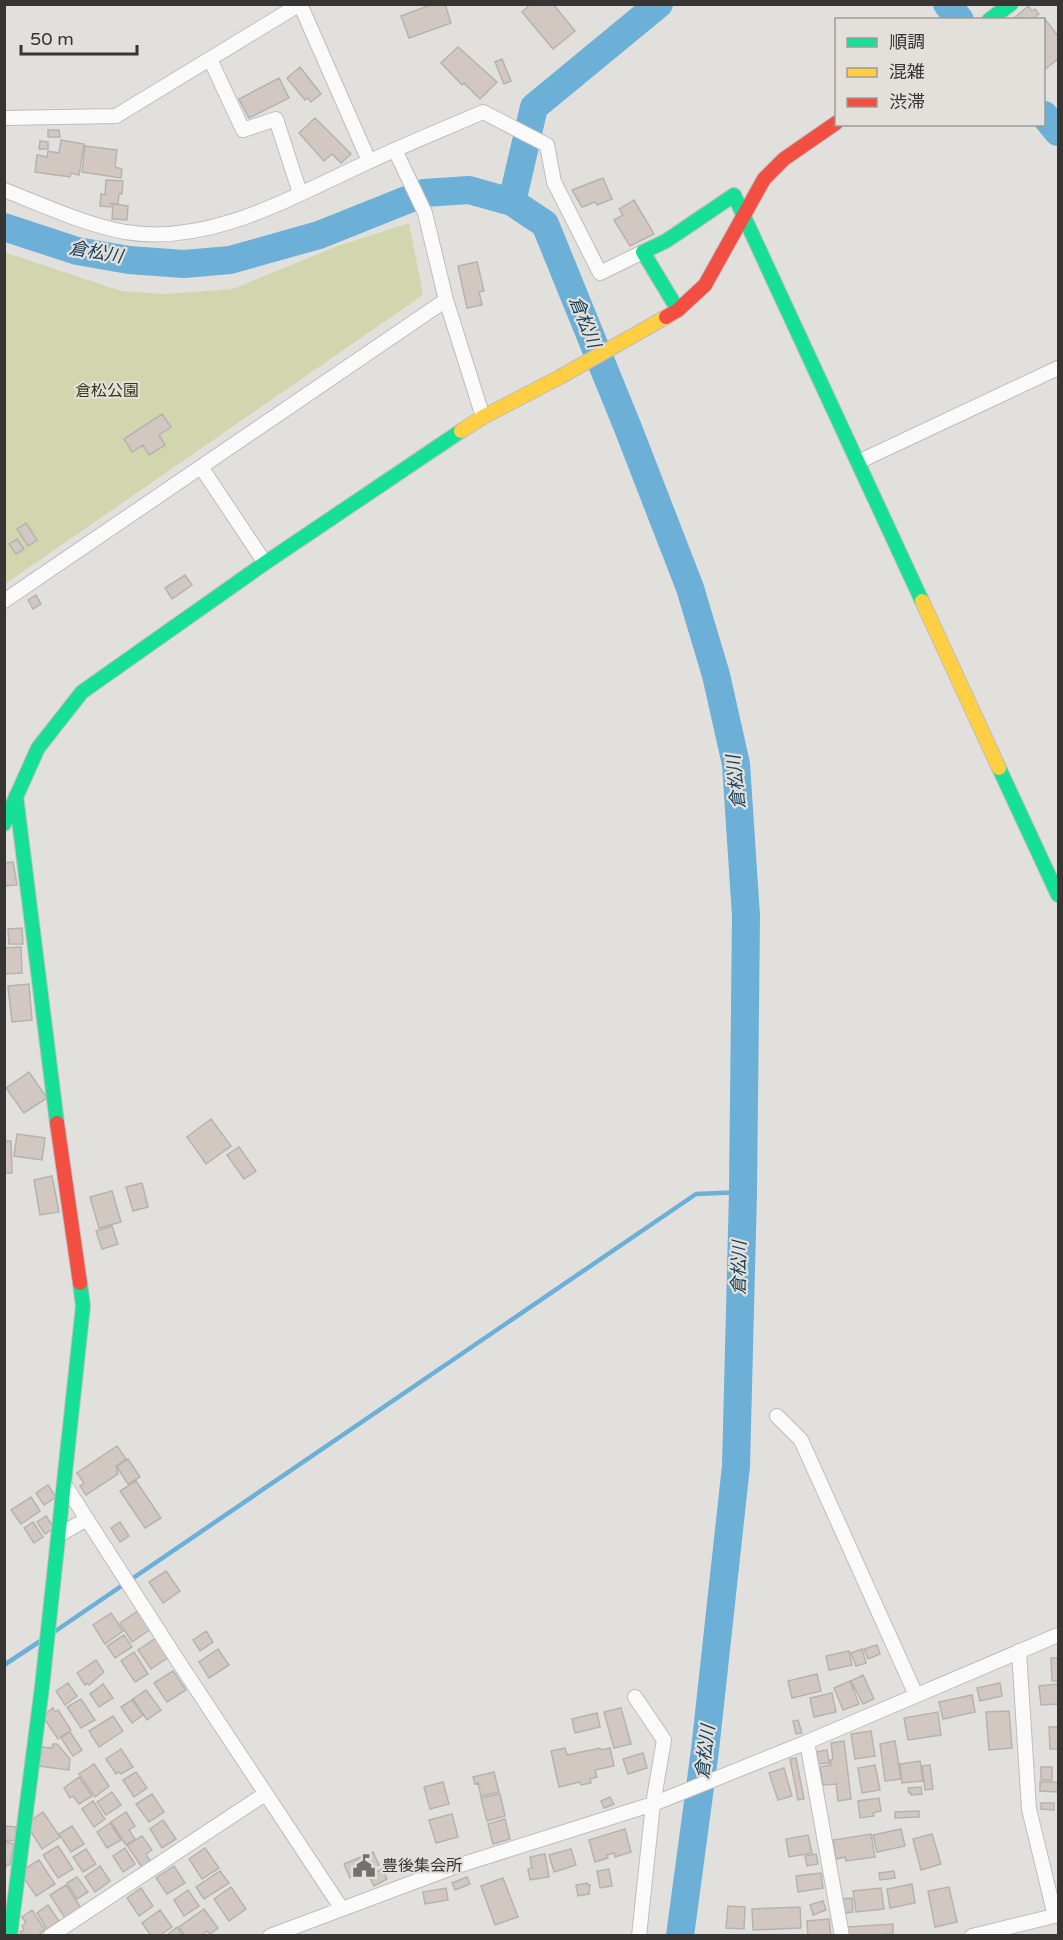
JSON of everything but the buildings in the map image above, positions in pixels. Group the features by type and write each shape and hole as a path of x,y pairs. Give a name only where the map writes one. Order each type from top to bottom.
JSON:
{"street":[{"path":"4,118 116,116 300,4 369,162"},
{"path":"991,18 1011,4"},
{"path":"210,59 243,130 276,119 300,193"},
{"path":"4,190 77,218 124,232 161,234 204,229 252,215 483,112 547,145 554,182 600,273 666,241 734,195 1059,895"},
{"path":"4,824 38,748 82,692 265,563 483,417 678,310 705,285 764,179 784,159 835,124"},
{"path":"395,150 425,213 446,300 483,417"},
{"path":"643,252 678,310"},
{"path":"4,601 446,300"},
{"path":"858,462 1059,368"},
{"path":"201,467 265,563"},
{"path":"8,1927 59,1535 83,1306 65,1185 16,796"},
{"path":"777,1416 801,1440 916,1695"},
{"path":"65,1485 342,1909"},
{"path":"59,1535 87,1519"},
{"path":"270,1935 454,1867 653,1804 807,1742 1059,1635"},
{"path":"972,1935 1057,1915 1029,1809 1019,1651"},
{"path":"634,1697 664,1740 653,1804 639,1935"},
{"path":"807,1742 842,1935"},
{"path":"50,1935 265,1794"}],"green space":[{"name":"倉松公園","path":"409,223 423,295 5,584 4,252 121,291 165,294 233,289 335,247"}],"waterway":[{"path":"512,202 534,107 659,4"},
{"path":"947,4 958,18"},
{"path":"1045,116 1058,132"},
{"name":"倉松川","path":"4,227 77,251 129,260 184,264 230,260 319,235 424,193 469,190 512,202 545,224 628,428 690,588 716,675 736,764 746,916 743,1192 736,1466 705,1750 680,1936"},
{"path":"54,1632 696,1194 743,1192"},
{"path":"4,1665 42,1640"}],"traffic: fast":[{"path":"992,18 1011,4"},
{"path":"678,310 643,252 666,241 734,195 922,601"},
{"path":"4,824 38,748 82,692 265,563 461,431"},
{"path":"999,768 1058,895"},
{"path":"16,796 57,1123"},
{"path":"10,1936 42,1687 83,1306 80,1283"}],"traffic: slow":[{"path":"461,431 666,317"},
{"path":"922,601 999,768"}],"traffic: jam":[{"path":"666,317 678,310 705,285 764,179 784,159 835,124"},
{"path":"57,1123 80,1283"}],"place":[{"name":"豊後集会所","path":"364,1866"}]}
